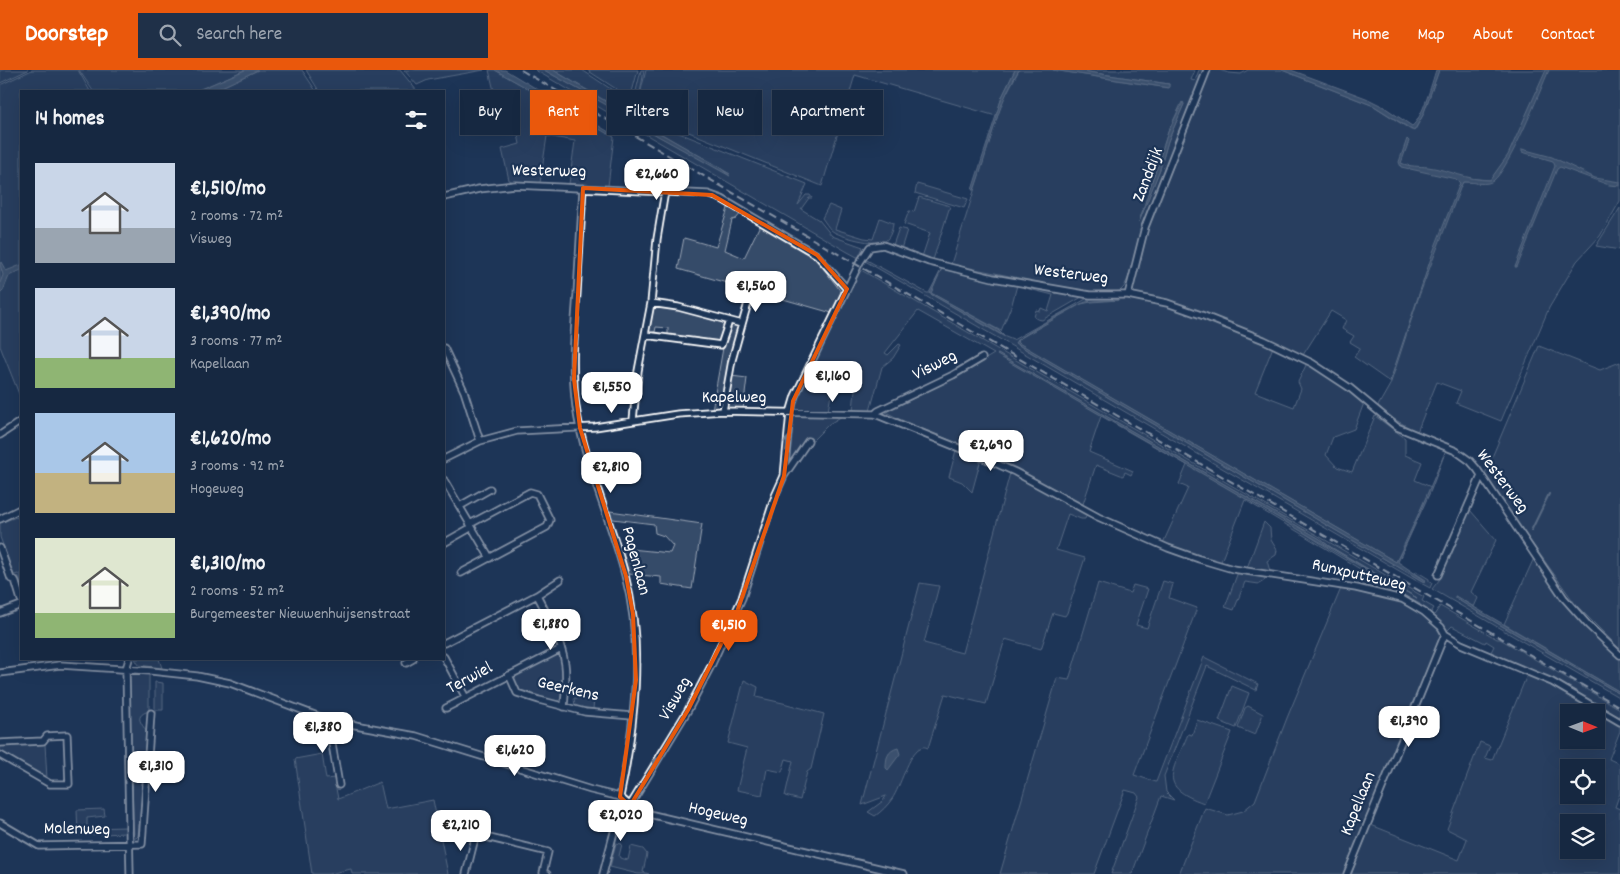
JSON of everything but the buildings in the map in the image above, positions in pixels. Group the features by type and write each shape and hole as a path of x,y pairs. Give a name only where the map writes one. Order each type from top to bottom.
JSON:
{"street":[{"name":"Zanddijk","path":"1128,294 1140,243 1151,211 1207,70"},
{"name":"Westerweg","path":"445,197 480,189 515,185 708,194 722,199 818,255 847,289 867,249 880,245 943,266 1013,282 1090,295 1128,294 1167,303 1256,336 1300,357 1341,381 1397,427 1462,454 1473,464 1526,539 1564,598 1583,620 1620,655"},
{"name":"Pagenlaan","path":"583,188 573,354 576,406 580,428 623,568 637,645 632,716 620,797"},
{"path":"633,420 638,372 651,303 654,258 665,191"},
{"name":"Visweg","path":"784,476 790,413 798,387 847,289"},
{"path":"723,412 732,360 750,296"},
{"path":"651,303 678,307 742,324"},
{"path":"645,335 721,345 729,321"},
{"path":"445,350 464,391 480,441"},
{"name":"Visweg","path":"875,414 953,375 982,358"},
{"name":"Kapelweg","path":"445,458 480,441 517,431 580,428 678,414 723,412 875,414 1015,472 1098,516"},
{"path":"0,435 20,422"},
{"name":"Visweg","path":"603,874 612,836 688,710 711,666 736,612 750,575 762,532 784,476 808,441"},
{"path":"1438,575 1481,476"},
{"path":"445,482 490,558"},
{"path":"460,506 490,489"},
{"path":"445,542 471,525 530,492 537,494 550,520 547,527 461,573"},
{"path":"0,520 20,510"},
{"name":"Runxputteweg","path":"1098,516 1168,548 1214,564 1233,569 1356,588 1402,599 1431,618 1445,634 1463,645 1552,682 1620,722"},
{"path":"0,548 11,579 15,580 20,597"},
{"path":"445,642 537,595 560,580"},
{"path":"537,595 561,648 565,665 564,707"},
{"path":"0,613 20,605"},
{"name":"Kapellaan","path":"1347,874 1445,634"},
{"name":"Terwiel","path":"446,708 561,648"},
{"path":"445,659 466,698"},
{"path":"129,660 126,669 130,874"},
{"path":"406,662 411,660"},
{"name":"Hogeweg","path":"0,673 60,665 197,676 230,683 328,720 416,736 591,790 620,797 636,811 884,871 904,874"},
{"name":"Geerkens","path":"509,675 517,693 585,712 632,716"},
{"path":"130,845 142,844 151,713"},
{"path":"328,720 340,785"},
{"path":"0,744 43,741 47,736 67,735 69,784 50,784 0,755"},
{"name":"Molenweg","path":"0,823 39,846 130,845"},
{"path":"440,826 548,852 542,873 546,874"},
{"path":"466,874 476,834"}],"highlighted area":[{"path":"583,188 712,195 817,255 847,289 793,401 784,476 737,612 688,710 630,806 620,797 636,680 633,614 626,576 580,428 574,379"}],"shaded area":[{"path":"0,70 28,70 0,83"},
{"path":"32,70 78,70 89,90 20,90 20,396 0,346 0,85"},
{"path":"79,70 245,70 198,90 92,90"},
{"path":"245,70 258,70 215,90 198,90"},
{"path":"258,70 302,70 315,90 215,90"},
{"path":"306,70 400,70 416,90 318,90"},
{"path":"404,70 484,70 428,80 417,85"},
{"path":"489,70 495,70 531,90 530,135 597,135 597,127 607,133 607,135 614,137 608,186 569,184 575,141 547,136 540,183 514,182 509,180 502,149 520,144 518,135 520,135 520,90 494,90"},
{"path":"495,70 505,70 539,90 530,90"},
{"path":"535,70 544,70 580,90 569,90"},
{"path":"544,70 553,70 587,90 580,90"},
{"path":"553,70 582,70 612,90 607,90 607,102 597,96 597,90 587,90"},
{"path":"587,70 638,70 633,90 618,90"},
{"path":"641,70 644,70 641,90 636,90"},
{"path":"646,70 1015,70 1002,97 996,116 855,75 851,90 772,90 772,135 837,135 822,186 688,132 688,90 641,90"},
{"path":"1015,70 1019,70 1004,98 974,190 972,190 1002,97"},
{"path":"1019,70 1053,70 1168,88 1169,84 1075,70 1195,70 1191,80 1195,81 1199,70 1205,70 1145,220 1129,276 1120,291 1108,293 1082,291 951,264 1002,102","holes":["1182,102 1184,104 1168,141 1160,169 1139,222 1168,132"]},
{"path":"1053,70 1075,70 1169,84 1169,88"},
{"path":"1209,70 1241,74 1248,70 1282,70 1374,106 1411,130 1415,130 1423,115 1439,70 1620,70 1620,201 1600,236 1577,261 1549,308 1501,421 1456,403 1461,391 1437,382 1417,432 1394,419 1378,406 1391,383 1354,357 1360,348 1350,342 1354,336 1342,329 1346,320 1331,311 1303,355 1258,335 1137,294 1132,289 1148,227","holes":["1456,179 1490,180 1481,183 1463,182 1459,189 1460,182"]},
{"path":"1282,70 1291,70 1366,98 1384,107 1412,126 1423,109 1436,70 1439,70 1423,115 1414,131 1374,106"},
{"path":"1546,70 1549,70 1524,129 1500,173 1490,182 1483,184 1463,182 1461,186 1419,296 1391,382 1433,252 1460,183 1456,179 1401,167 1399,162 1407,139 1409,141 1401,163 1411,166 1436,168 1481,180 1490,180 1508,155"},
{"path":"597,96 607,102 607,105 597,100"},
{"path":"597,100 607,105 607,112 597,106"},
{"path":"1183,102 1184,104 1168,141 1160,169 1139,222 1168,132"},
{"path":"597,125 607,131 607,133 597,128"},
{"path":"647,135 656,135 730,174 664,135 684,135 807,184 798,205 806,195 810,195 812,198 809,198 801,209 819,220 832,236 863,247 859,257"},
{"path":"656,135 663,135 718,166 730,176"},
{"path":"1522,149 1552,157 1595,178 1620,182 1620,186 1609,185 1560,167 1557,169 1517,267 1515,267 1555,166 1553,161 1522,152"},
{"path":"917,184 968,199 964,208 915,193"},
{"path":"919,197 950,206 933,260 922,257 930,233 904,224 909,211 914,212"},
{"path":"729,205 741,213 736,219 732,220 725,250 744,258 760,225 814,256 842,293 832,313 678,269 684,238 716,247"},
{"path":"829,205 841,210 835,229 873,239 880,218 893,223 890,235 885,241 874,242 858,240 835,233 822,218"},
{"path":"1620,208 1620,250 1596,246"},
{"path":"899,228 907,230 901,249 893,245"},
{"path":"865,259 1013,340 1086,299 1123,297 1182,311 1233,329 1273,347 1255,392 1294,407 1301,389 1298,382 1307,363 1340,383 1364,403 1354,429 1333,437 1326,455 1337,467 1352,472 1375,416 1405,438 1405,455 1422,462 1415,480 1431,487 1396,562 1018,343 1017,340 1015,343 1424,582 1426,580 1415,573 1416,571 1429,579 1432,583 1430,588 865,261"},
{"path":"1,262 6,271 20,265 20,270 9,276 0,294 0,283 3,275"},
{"path":"942,268 1017,285 1012,304 1001,331 931,293"},
{"path":"861,270 1424,597 1422,601 1434,608 1430,614 1419,606 1420,604 1398,592 1389,590 1390,587 1245,500 1220,564 1163,543 1188,488 1179,484 1187,465 1101,416 1089,452 1133,471 1131,475 1125,472 1123,476 1096,465 1083,504 1009,464 903,421 886,412 947,382 994,354 918,311 885,353 888,355 899,344 901,345 893,358 882,367 870,411 853,410 857,370 835,372 828,411 799,411 796,408 796,404 801,390","holes":["997,354 1320,539 1417,598 1333,551"]},
{"path":"941,270 931,293 998,330 1004,336 929,293"},
{"path":"1027,288 1082,297 1042,320 1034,317 1036,310 1040,311 1041,308 1048,311 1053,295"},
{"path":"1114,300 1091,302 1081,304 1090,301"},
{"path":"1081,304 1021,337 1048,321"},
{"path":"653,306 721,321 725,327 720,341 717,343 670,335 668,334 668,328 656,327 655,332 651,333 648,331"},
{"path":"731,325 736,325 739,329 723,406 712,410 724,342 726,342"},
{"path":"1017,341 1396,562 1408,539 1446,450 1431,490 1398,562 1426,581 1424,582 1015,343"},
{"path":"1539,346 1600,370 1620,362 1620,649 1576,605 1484,476"},
{"path":"997,355 1320,539 1417,598"},
{"path":"731,376 747,378 743,410 731,410 727,406"},
{"path":"844,415 829,424 813,440 807,437 787,468 792,416"},
{"path":"956,450 981,459 972,492 962,482 949,477"},
{"path":"1010,473 1087,514 1085,519 1081,519 1068,514 1056,550 1085,558 1067,613 1065,616 1053,613 1041,649 1005,639 986,704 945,694 928,748 923,747 916,751 908,763 892,799 875,816 868,812 883,801 886,796 862,805 920,583 939,586 924,643 962,653"},
{"path":"1470,510 1496,540 1471,592 1478,598 1474,607 1455,596 1476,611 1620,694 1620,698 1432,589 1440,579"},
{"path":"610,511 702,524 692,589 661,584 661,577 629,574 621,548 670,553 673,546 664,536 655,533 654,524 613,519"},
{"path":"16,517 20,521 20,581 18,574 14,575 0,537 0,523"},
{"path":"1264,522 1270,528 1271,540 1277,550 1276,555 1267,561 1270,571 1247,568"},
{"path":"1534,558 1564,603 1620,658 1620,692 1504,624"},
{"path":"1238,572 1266,576 1264,581 1259,584 1245,582 1234,610 1225,607"},
{"path":"1163,581 1173,584 1169,598 1197,608 1134,775 1156,782 1204,657 1258,684 1256,690 1207,666 1164,776 1166,792 1174,800 1161,796 1132,874 1111,874 1139,797 1136,793 1125,790 1094,874 1000,874 1057,678 1069,680 1098,583 1130,593 1133,585 1148,589 1136,625 1147,628"},
{"path":"1342,586 1384,596 1412,606 1424,613 1444,634 1346,874 1179,874 1205,808 1228,815 1243,811 1255,801"},
{"path":"1455,596 1620,692 1620,694 1476,611 1455,598"},
{"path":"1440,606 1620,709 1620,718 1605,710 1605,704 1595,704 1549,678 1490,654 1494,646 1486,641 1485,643 1452,626 1446,631 1433,617"},
{"path":"557,654 561,656 564,671 562,698 555,702 520,691 514,679 516,675"},
{"path":"136,660 159,660 162,668 139,665"},
{"path":"131,672 149,673 149,711 143,713 140,719 148,736 138,836 136,838 134,838 128,681"},
{"path":"1527,675 1545,682 1583,704 1560,704 1560,749 1605,749 1605,716 1620,725 1620,731 1609,759 1620,764 1620,793 1615,807 1620,809 1620,874 1351,874 1371,825 1459,860 1467,839 1447,829 1480,742 1490,746 1485,758 1492,760"},
{"path":"744,680 758,687 756,697 824,714 811,769 807,772 800,800 785,796 793,761 786,759 782,772 767,769 762,795 737,790 747,748 728,743"},
{"path":"155,682 163,683 163,710 155,710"},
{"path":"1232,686 1249,693 1236,728 1219,721"},
{"path":"574,698 594,699 593,709 575,707"},
{"path":"1248,706 1263,714 1255,735 1238,728 1245,708"},
{"path":"1197,720 1232,732 1204,803 1189,797 1179,790 1174,784 1172,776 1188,734 1192,735"},
{"path":"45,744 47,779 0,751 0,746"},
{"path":"898,748 900,754 888,770 886,768 886,761 888,755 891,751"},
{"path":"322,754 326,779 334,778 338,799 380,782 386,809 433,800 448,874 352,874 351,869 329,874 312,874 295,759"},
{"path":"104,809 105,816 87,818 87,828 126,827 126,833 78,835 77,810"},
{"path":"616,843 622,844 620,858 628,860 631,846 643,849 647,854 643,872 649,874 638,874 610,867"}],"waterway":[{"path":"1531,531 1549,494"}],"railway":[{"path":"521,70 1620,707"}]}
